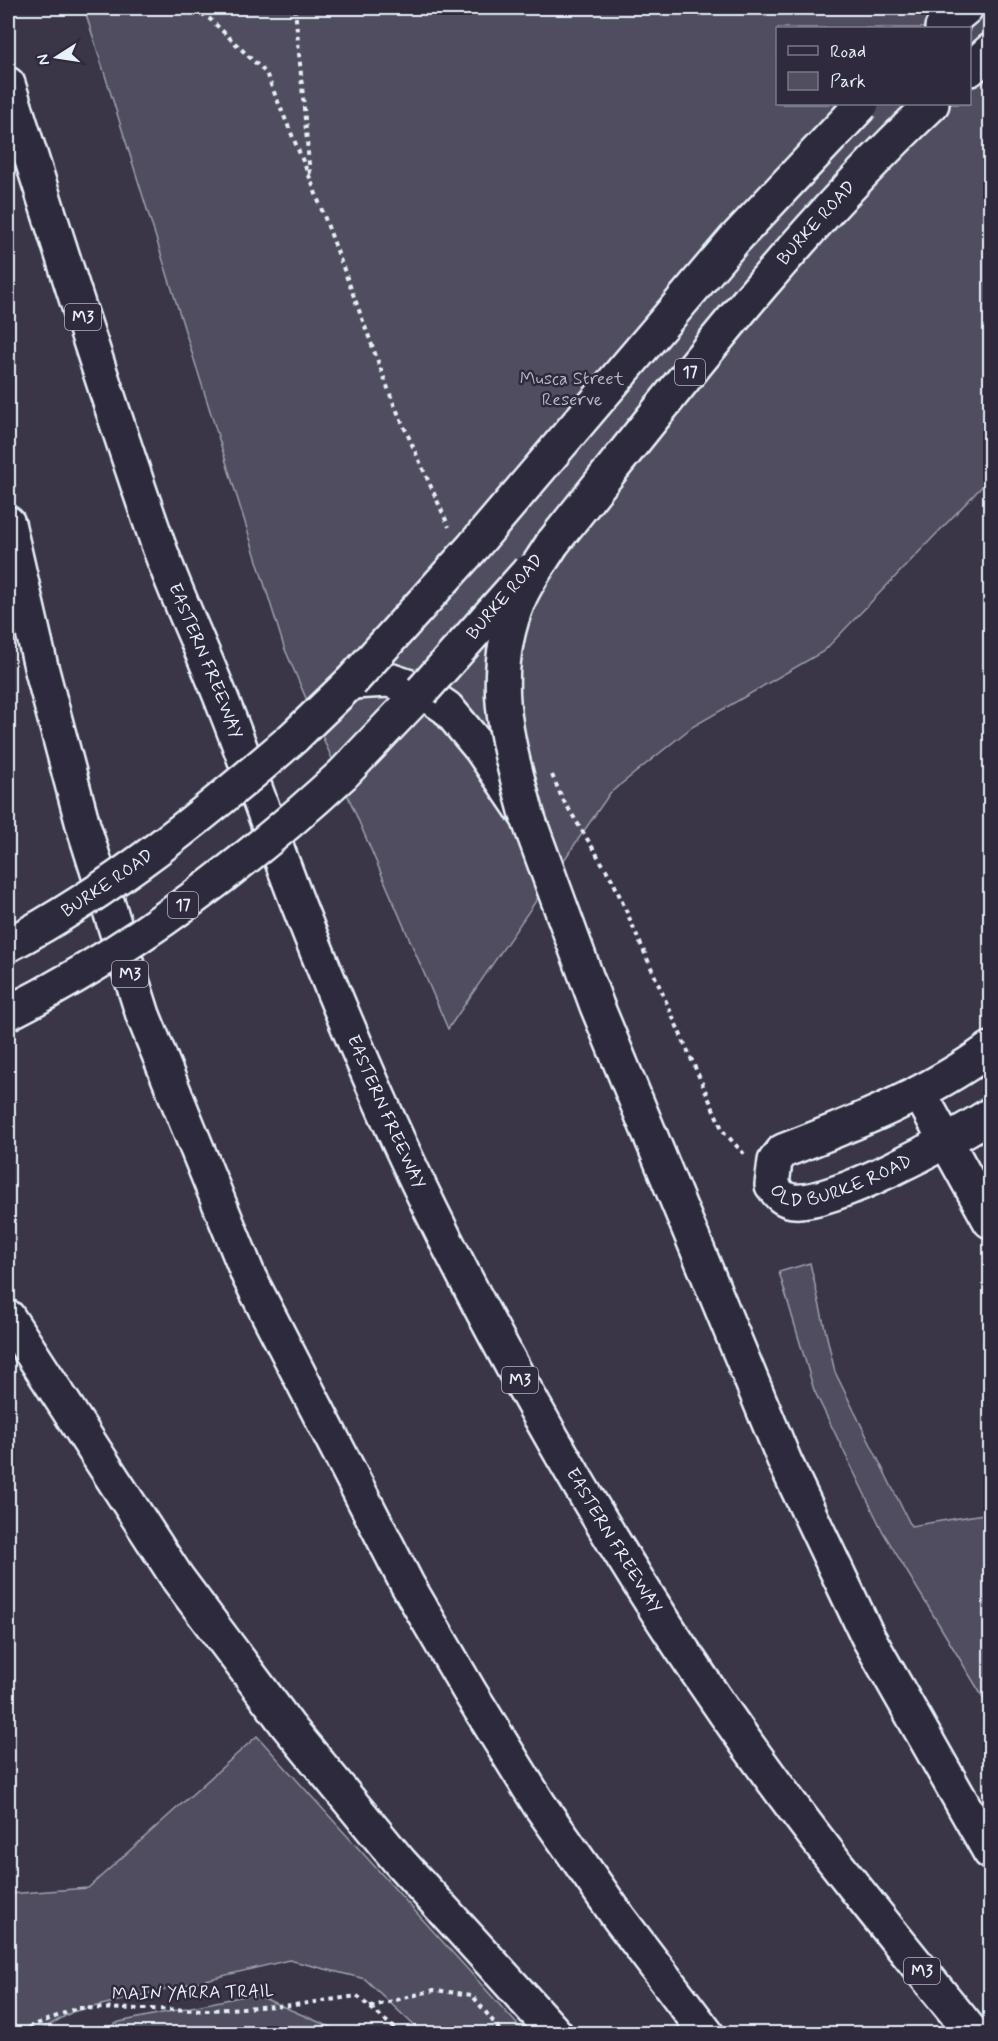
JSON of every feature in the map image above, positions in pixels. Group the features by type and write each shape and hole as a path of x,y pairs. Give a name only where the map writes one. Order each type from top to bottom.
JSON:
{"main road":[{"path":"943,27 966,8"},
{"path":"971,67 990,51"},
{"name":"EASTERN FREEWAY","path":"8,84 160,549 225,708 268,825 345,1020 458,1265 589,1500 680,1644 773,1781 871,1908 973,2034"},
{"name":"BURKE ROAD","path":"8,945 108,885 166,843 293,738 351,682 473,547 734,240 861,105"},
{"name":"BURKE ROAD","path":"8,1013 45,994 132,941 225,875 343,774 422,691 552,544 770,276 848,187 931,105"},
{"name":"M3","path":"8,523 40,668 80,813 143,1015 249,1277 408,1584 471,1694 539,1804 619,1918 707,2034"},
{"path":"552,544 520,597 505,640 500,694 505,735 528,818 597,1006 759,1400 829,1558 868,1636 990,1852"},
{"path":"351,682 389,680 422,691 447,708 481,749 528,818"},
{"name":"OLD BURKE ROAD","path":"990,1049 920,1094 875,1115 783,1151 775,1161 772,1185 781,1197 806,1201 889,1169 948,1142 990,1115"},
{"path":"920,1094 990,1221"},
{"path":"8,1317 178,1579 288,1726 399,1861 556,2034"}],"path":[{"path":"294,8 310,178"},
{"path":"370,2007 434,1990 472,1995 503,2034"},
{"name":"MAIN YARRA TRAIL","path":"12,2034 77,2008 209,2010 294,2005 357,1996 401,2034"}],"green space":[{"name":"Musca Street Reserve","path":"84,8 990,8 990,478 824,651 692,727 610,793 448,1029 284,647"},
{"path":"810,1263 835,1372 911,1526 990,1513 990,1709 883,1532 814,1390 779,1272"},
{"path":"257,1736 525,2033 422,2033 365,1979 289,1960 72,2012 36,2033 8,2033 8,1894 88,1888"},
{"path":"254,1994 344,2033 98,2033 119,2022"}]}
